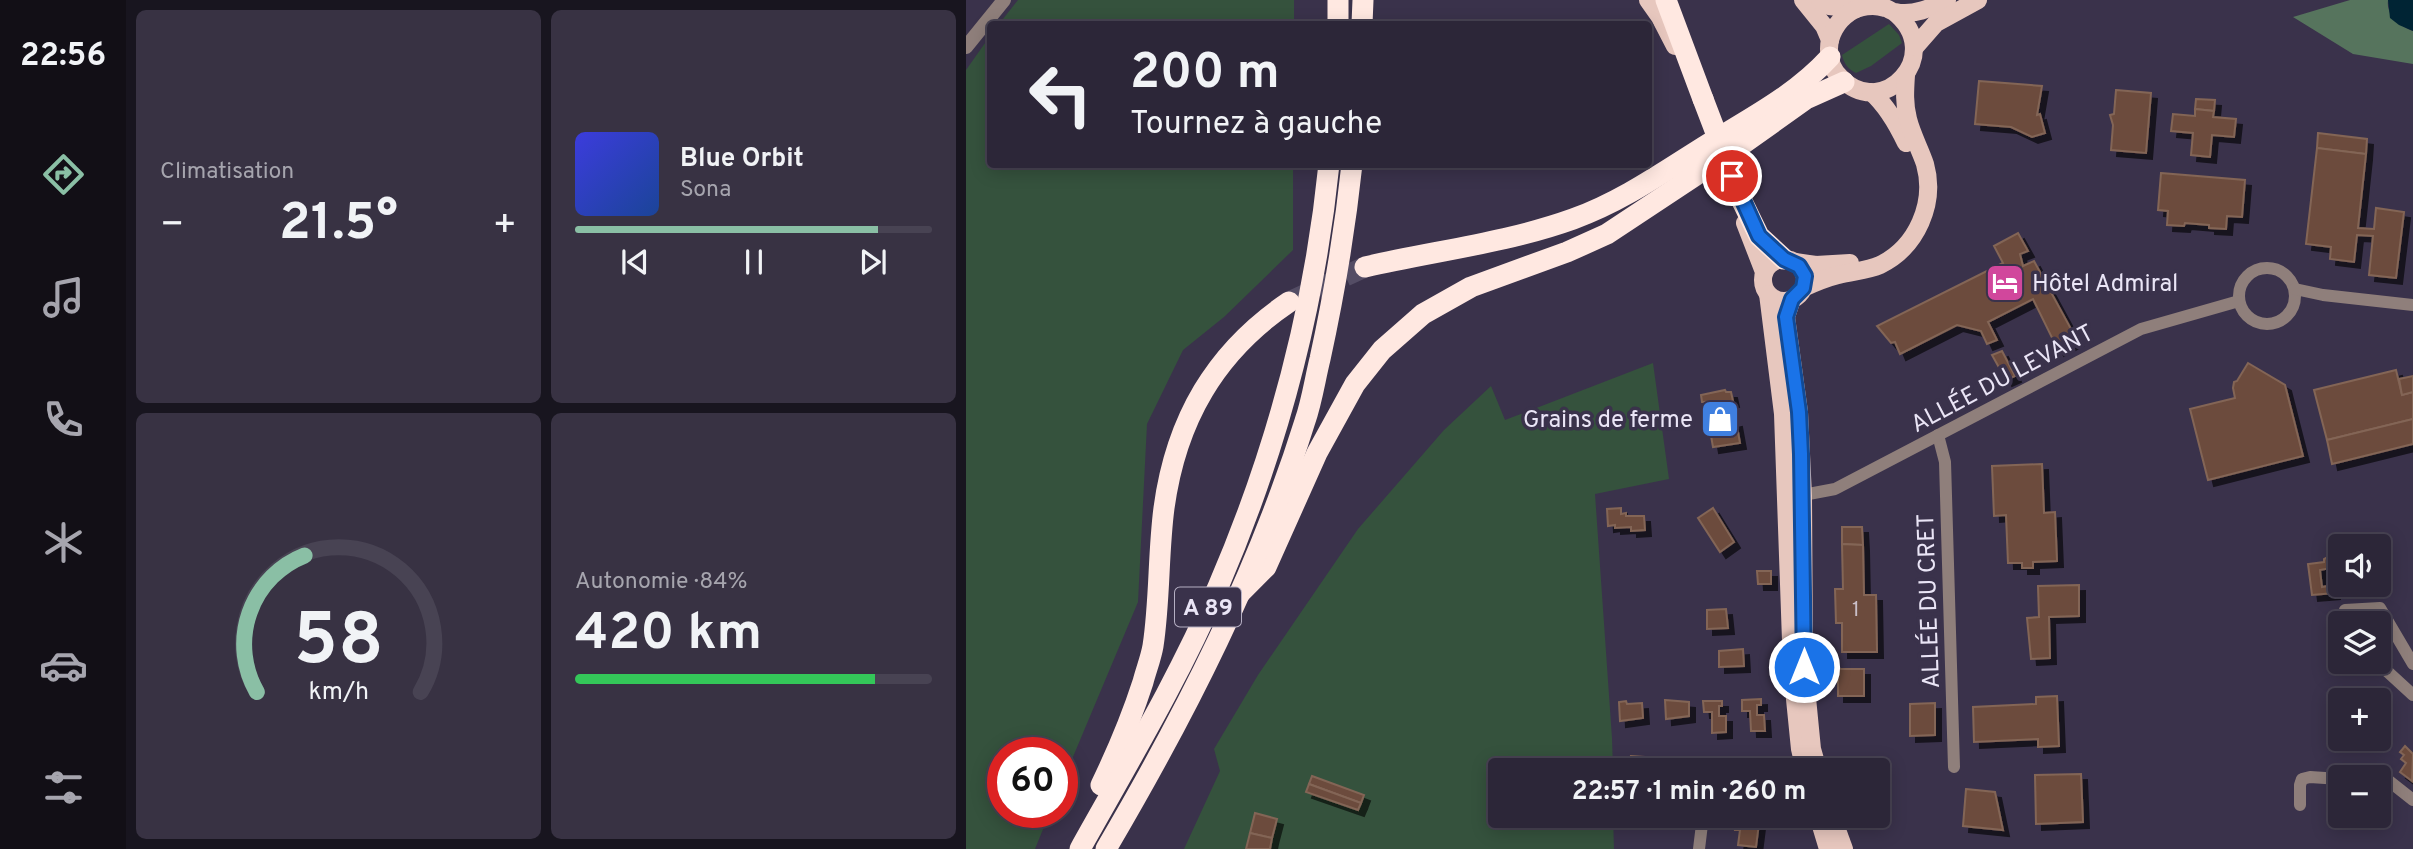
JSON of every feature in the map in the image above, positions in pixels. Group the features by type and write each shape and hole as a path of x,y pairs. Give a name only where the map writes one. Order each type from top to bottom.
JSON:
{"highway":[{"path":"1338,0 1338,21"},
{"path":"1362,21 1363,0"},
{"path":"1667,0 1700,100 1739,202 1759,236 1789,260"},
{"path":"1365,268 1415,255 1525,234 1575,219 1631,193 1788,95 1813,75 1830,48"},
{"path":"1240,593 1266,567 1317,453 1355,384 1382,350 1423,314 1471,287 1567,252 1607,234 1741,146 1806,99 1844,82"},
{"name":"A 89","path":"1079,849 1179,668 1217,588 1253,496 1276,433 1299,349 1317,264 1329,168"},
{"name":"A 89","path":"1106,849 1169,741 1201,678 1240,593 1279,496 1306,419 1331,309 1351,168"},
{"path":"1079,849 1085,817 1126,734 1153,648 1164,510 1170,472 1180,438 1189,415 1219,366 1240,341 1289,302"}],"main road":[{"path":"1648,0 1660,17 1700,100"},
{"path":"1803,0 1826,29 1838,75 1856,89 1871,92 1890,88 1906,75 1911,67 1915,47 1909,27 1894,12"},
{"path":"1819,0 1841,9 1876,6 1894,12 1914,12 1947,0"},
{"path":"1915,47 1936,23 1978,0"},
{"path":"1830,48 1837,24 1856,9"},
{"path":"1768,294 1780,301 1839,274 1880,265 1894,256 1916,233 1928,197 1928,183 1925,164 1907,112 1906,75"},
{"path":"1815,758 1804,667 1795,496 1768,294 1763,283 1765,272 1774,261 1789,260 1816,265 1862,261 1893,244 1906,229 1914,214 1918,197 1916,173 1909,148 1896,122 1871,92"},
{"path":"1739,202 1765,272"},
{"path":"1789,260 1805,276 1786,317 1799,412 1792,669 1802,758"},
{"path":"1822,828 1828,849"},
{"path":"1836,828 1844,849"}],"street":[{"path":"966,47 1004,0"},
{"path":"2262,268 2279,269 2292,281 2295,289 2296,298 2289,315 2273,324 2255,322 2248,317 2239,301 2239,292 2246,276 2262,268"},
{"path":"2295,289 2323,295 2413,305"},
{"name":"ALLÉE DU LEVANT","path":"1795,496 1835,489 2141,329 2239,301"},
{"name":"ALLÉE DU CRET","path":"1938,435 1945,462 1954,767"},
{"path":"2345,611 2380,608 2382,611"},
{"path":"2391,627 2413,664"},
{"path":"2389,674 2413,695"},
{"path":"2300,805 2302,779 2328,778"},
{"path":"2391,783 2413,800"},
{"path":"1699,849 1702,828"}],"green space":[{"path":"1018,0 1294,0 1294,21 1001,21"},
{"path":"2350,0 2388,0 2389,11 2395,20 2413,31 2413,64 2353,54 2293,17"},
{"path":"1889,24 1902,43 1871,66 1856,73 1845,64 1842,55"},
{"path":"987,40 987,168 1293,168 1293,250 1224,317 1183,350 1147,424 1138,602 1078,745 1078,737 987,737 987,828 1044,828 1035,849 966,849 966,70"},
{"path":"1653,363 1669,479 1595,494 1613,758 1488,758 1488,828 1613,828 1614,849 1184,849 1220,771 1214,749 1258,675 1358,529 1444,430 1491,386 1505,420"}],"water":[{"path":"2388,0 2413,0 2413,31 2390,18"}],"building":[{"path":"1979,81 2042,86 2037,115 2040,114 2045,133 2032,137 2011,127 1975,124"},
{"path":"2116,90 2151,93 2146,153 2111,150 2113,125 2110,115 2114,114"},
{"path":"2196,99 2215,100 2214,111 2195,109"},
{"path":"2195,109 2214,111 2213,117 2236,119 2234,137 2212,135 2210,157 2191,155 2193,133 2171,131 2173,114 2195,116"},
{"path":"2318,133 2367,139 2366,154 2317,148"},
{"path":"2317,148 2366,154 2358,228 2374,229 2376,208 2404,212 2396,278 2369,275 2373,236 2357,235 2354,262 2330,259 2331,247 2306,244"},
{"path":"2161,173 2245,180 2242,217 2227,216 2226,229 2185,223 2184,226 2167,225 2168,211 2158,210"},
{"name":"Hôtel Admiral","path":"2018,233 2028,251 2020,254 2023,266 2034,261 2077,340 2058,350 2033,299 1988,322 1997,340 1987,344 1981,331 1957,325 1900,354 1895,342 1891,343 1877,326 2003,263 1994,246"},
{"path":"2002,351 2015,376 2006,380 1992,355"},
{"path":"2248,363 2285,385 2303,456 2208,480 2190,409 2235,398 2234,382"},
{"path":"2396,370 2402,395 2413,392 2413,419 2327,440 2314,390"},
{"path":"2413,376 2413,392 2402,395 2399,379"},
{"path":"1725,390 1731,392 1733,401 1728,402 1731,422 1736,421 1740,443 1713,447 1705,402 1702,402 1701,395"},
{"path":"2413,419 2413,444 2332,464 2327,440"},
{"path":"2042,464 2044,513 2055,512 2057,561 2033,562 2033,568 2022,568 2022,563 2008,563 2006,515 1994,516 1992,466"},
{"path":"1621,508 1621,514 1626,513 1626,516 1644,516 1645,530 1631,531 1631,527 1608,526 1607,509"},
{"path":"1713,508 1734,542 1720,552 1698,518"},
{"path":"1842,527 1862,527 1863,545 1842,544"},
{"path":"1842,544 1863,545 1864,595 1876,595 1877,652 1842,652 1842,623 1836,623 1835,589 1843,589"},
{"path":"2328,557 2328,569 2320,570 2322,587 2328,586 2328,594 2312,595 2308,564 2324,562"},
{"path":"1757,571 1771,571 1771,584 1758,584"},
{"path":"2079,585 2079,616 2049,617 2050,658 2031,659 2027,618 2039,617 2038,586"},
{"path":"1726,609 1728,628 1707,629 1707,610"},
{"path":"1743,649 1744,666 1719,667 1719,651"},
{"path":"1838,669 1864,669 1864,696 1838,696"},
{"path":"2057,696 2059,746 2038,747 2038,739 1974,742 1973,707 2036,704 2036,697"},
{"path":"1761,699 1761,705 1757,705 1757,715 1764,715 1765,731 1751,731 1750,711 1742,711 1742,700"},
{"path":"1665,700 1689,702 1689,716 1666,719"},
{"path":"1626,701 1627,704 1642,703 1643,718 1620,721 1619,702"},
{"path":"1703,701 1722,701 1719,716 1726,716 1726,732 1712,733 1712,712 1704,712"},
{"path":"1935,703 1935,735 1910,736 1910,704"},
{"path":"2405,746 2413,754 2412,781 2400,772 2406,763 2401,759 2404,755 2400,752"},
{"path":"2081,774 2083,822 2036,824 2035,775"},
{"path":"1312,776 1364,795 1361,803 1309,784"},
{"path":"1309,784 1361,803 1358,810 1306,792"},
{"path":"1966,789 1995,792 2003,830 1963,826"},
{"path":"1255,813 1277,819 1272,838 1250,833"},
{"path":"1758,828 1756,847 1738,845 1740,830 1735,830"},
{"path":"1250,833 1272,838 1270,849 1246,849"}],"tunnel":[{"path":"1289,302 1365,267"}],"place":[{"name":"Hôtel Admiral","path":"2005,283"},
{"name":"Grains de ferme","path":"1720,419"}],"route":[{"path":"1732,176 1759,236 1784,259 1795,262 1805,276 1803,288 1792,299 1786,317 1799,412 1803,496 1804,667"}]}
